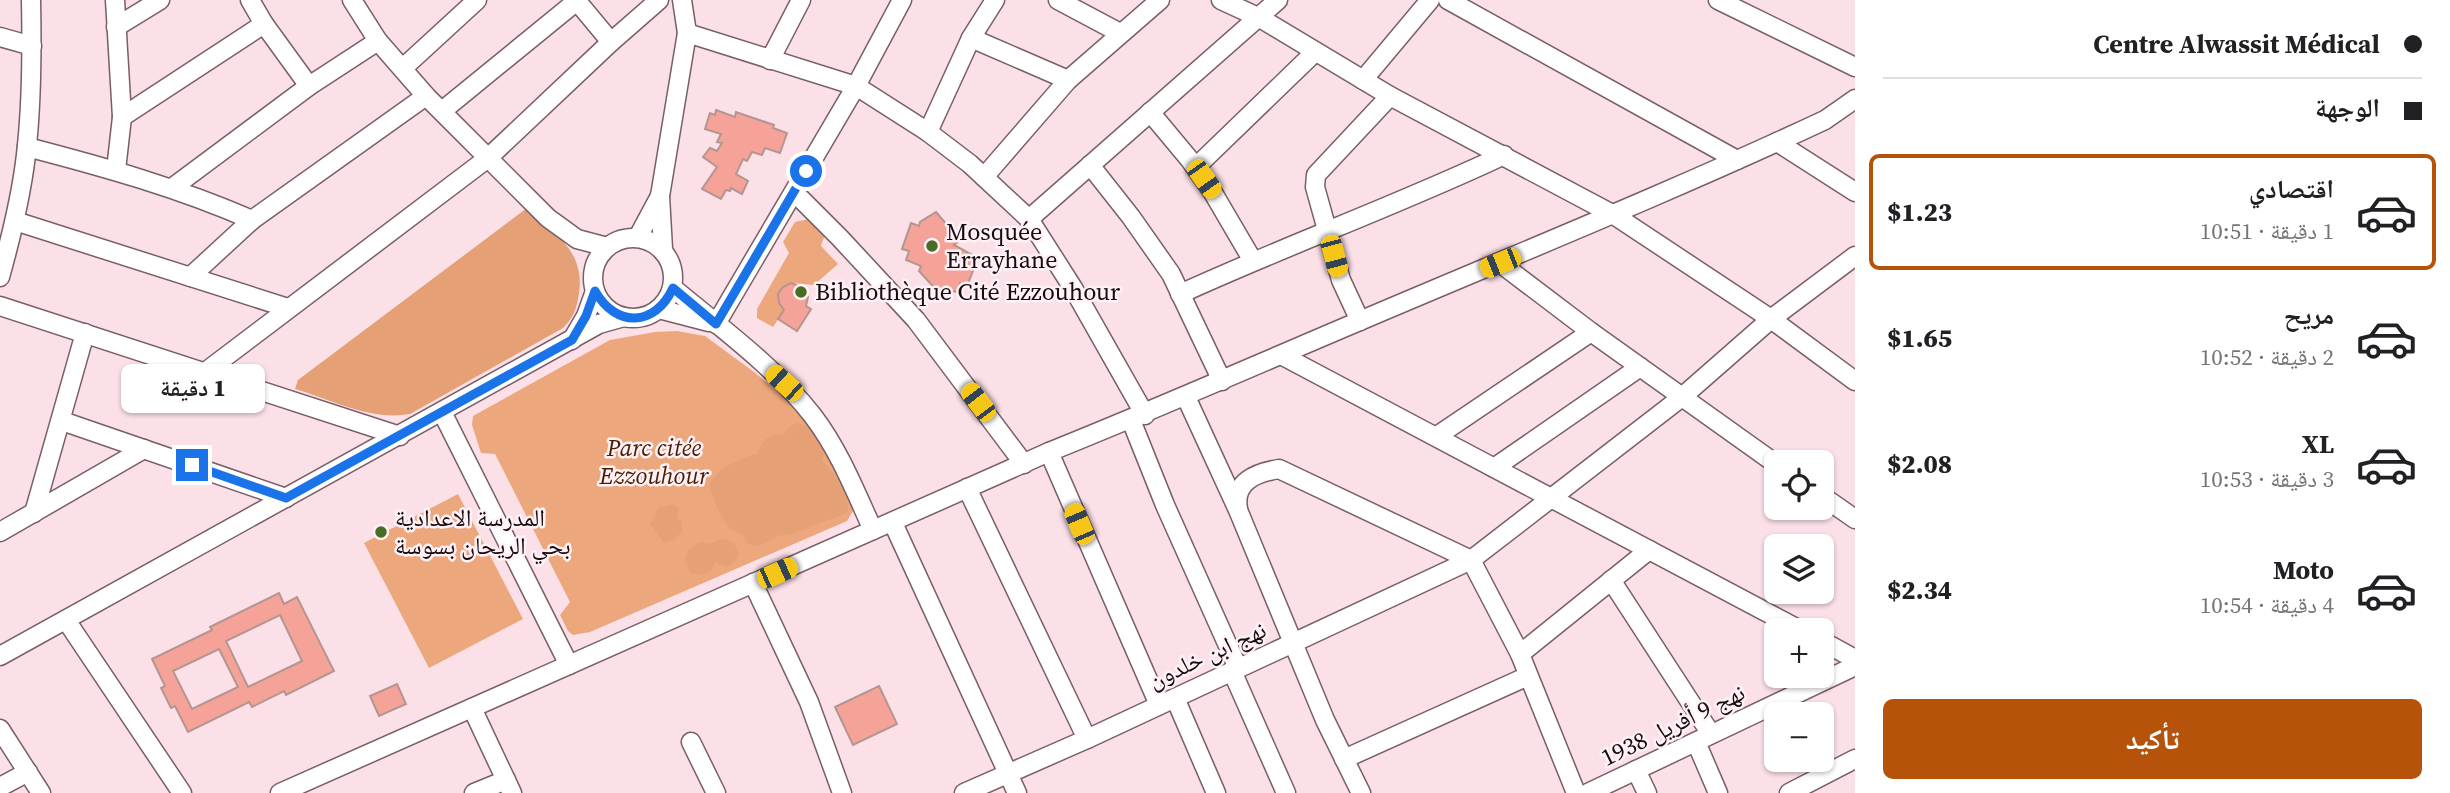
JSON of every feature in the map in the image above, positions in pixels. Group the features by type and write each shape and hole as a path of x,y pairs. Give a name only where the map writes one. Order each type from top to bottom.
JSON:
{"street":[{"path":"0,277 15,221 27,147 32,46 31,0"},
{"path":"115,0 122,117 116,170"},
{"path":"116,27 160,0"},
{"path":"250,0 309,86"},
{"path":"352,0 378,41 426,96 548,218 577,239 607,247"},
{"path":"403,68 477,0"},
{"path":"442,111 577,0 611,42"},
{"path":"204,373 488,158 659,0"},
{"path":"663,249 660,196 687,33 682,0"},
{"path":"770,60 801,0"},
{"path":"716,324 856,86 902,0"},
{"path":"928,132 971,38 995,0"},
{"path":"1058,0 1120,33"},
{"path":"984,177 1068,80 1160,0"},
{"path":"1221,0 1260,18 1390,96 1614,215 1771,319 1854,380"},
{"path":"1029,219 1278,0"},
{"path":"1363,79 1430,0"},
{"path":"1448,0 1737,160"},
{"path":"1718,0 1855,66"},
{"path":"122,117 264,23"},
{"path":"687,33 856,86 928,132 984,177 1029,219 1073,288 1138,417 1165,505 1286,793"},
{"path":"0,37 32,46"},
{"path":"971,38 1068,80"},
{"path":"172,188 309,86 378,41"},
{"path":"1196,167 1315,52"},
{"path":"190,277 252,220 426,96"},
{"path":"1360,321 1341,280 1315,187 1316,175 1390,96"},
{"path":"280,793 967,488 1614,215 1825,120 1855,99"},
{"path":"1150,112 1196,167 1253,261"},
{"path":"1777,142 1855,192"},
{"path":"27,147 172,188 252,220"},
{"path":"1180,294 1253,261 1410,198 1504,155"},
{"path":"1090,164 1171,274 1222,382"},
{"path":"794,192 916,320 1024,464"},
{"path":"638,237 660,196"},
{"path":"15,221 288,308"},
{"path":"0,656 400,436 572,340 599,324 624,317 648,315 659,309 673,288 674,274 671,261 663,249 638,237 621,239 607,247 598,257 594,270 595,291 586,316 572,340"},
{"path":"577,239 594,270"},
{"name":"نهج ابن خلدون","path":"964,793 1471,560 1682,397 1771,319 1855,256"},
{"path":"1500,263 1764,455"},
{"path":"673,288 784,383 814,417 840,458 873,530"},
{"path":"595,291 602,303 612,312 624,317"},
{"path":"0,306 400,436"},
{"path":"659,309 716,324"},
{"path":"1437,436 1591,331"},
{"path":"34,513 85,333"},
{"path":"1283,356 1777,618"},
{"path":"1494,468 1640,367"},
{"path":"1186,397 1238,510 1320,708 1361,793"},
{"path":"442,412 569,665"},
{"path":"62,421 286,498"},
{"path":"0,532 145,449"},
{"path":"1049,453 1167,701 1216,793"},
{"path":"1238,510 1236,498 1239,488 1264,472 1279,469 1471,560 1520,654 1576,793"},
{"path":"967,488 1087,738"},
{"path":"1834,504 1855,519"},
{"path":"892,523 1017,793"},
{"path":"1520,654 1649,550"},
{"path":"1611,580 1703,738 1718,793"},
{"path":"753,583 809,702 842,793"},
{"path":"66,620 182,793"},
{"path":"1834,648 1855,659"},
{"name":"نهج 9 أفريل 1938","path":"1588,793 1855,666"},
{"path":"1344,759 1528,676"},
{"path":"472,708 509,786 474,793"},
{"path":"0,729 41,793"},
{"path":"691,742 716,793"},
{"path":"1789,793 1855,759"},
{"path":"1636,770 1647,793"},
{"path":"0,787 28,772"}],"green space":[{"path":"809,219 825,234 821,246 838,264 814,285 791,283 783,287 778,299 784,310 773,327 757,318 757,309 789,253 783,242 795,222"},
{"name":"Parc citée Ezzouhour","path":"677,331 705,336 792,403 824,445 854,502 854,509 847,521 590,632 573,635 560,615 570,602 495,454 481,453 472,425 473,416 610,340"},
{"path":"458,494 523,619 429,668 364,543"}],"shaded area":[{"path":"527,208 566,244 577,266 580,278 577,303 563,328 410,414 381,415 366,412 295,389 298,380"},
{"path":"797,423 807,426 824,450 822,461 840,484 848,511 756,546 747,543 724,520 709,485 724,468 757,454 767,439 784,434 789,427"},
{"path":"674,504 679,509 677,518 682,522 682,532 673,540 664,543 650,524 658,508"},
{"path":"720,539 734,544 739,554 735,561 726,567 715,562 706,574 690,573 685,560 688,550 700,542 711,544"}],"building":[{"path":"716,110 735,117 736,112 774,125 773,128 787,133 780,153 765,148 762,155 752,152 747,161 743,159 736,174 748,181 742,194 731,188 730,191 726,190 721,199 702,189 717,167 703,157 710,148 717,151 722,143 717,142 721,134 705,129 710,113 715,115"},
{"path":"936,212 960,240 954,245 978,258 967,286 960,283 957,292 950,294 944,288 939,293 919,271 921,266 906,260 909,251 902,249 911,223 919,226 920,222"},
{"path":"791,283 804,288 808,297 806,306 811,309 797,331 778,319 784,310 779,303 778,294 783,287"},
{"path":"944,288 950,294 944,299 939,293"},
{"path":"279,593 284,604 297,597 334,671 286,695 284,691 252,707 249,702 188,732 175,706 171,708 161,688 165,686 152,659 212,630 210,627","holes":["280,615 302,661 248,687 226,641","219,649 238,687 192,709 173,671"]},
{"path":"397,684 406,704 379,716 370,696"},
{"path":"879,686 897,724 853,745 835,707"}],"place":[{"name":"Mosquée Errayhane","path":"932,246"},
{"name":"Bibliothèque Cité Ezzouhour","path":"801,292"},
{"name":"المدرسة الاعدادية بحي الريحان بسوسة","path":"381,532"}],"route":[{"path":"192,465 286,498 572,340 586,316 595,291 602,303 612,312 636,318 659,309 673,288 716,324 806,171"}]}
